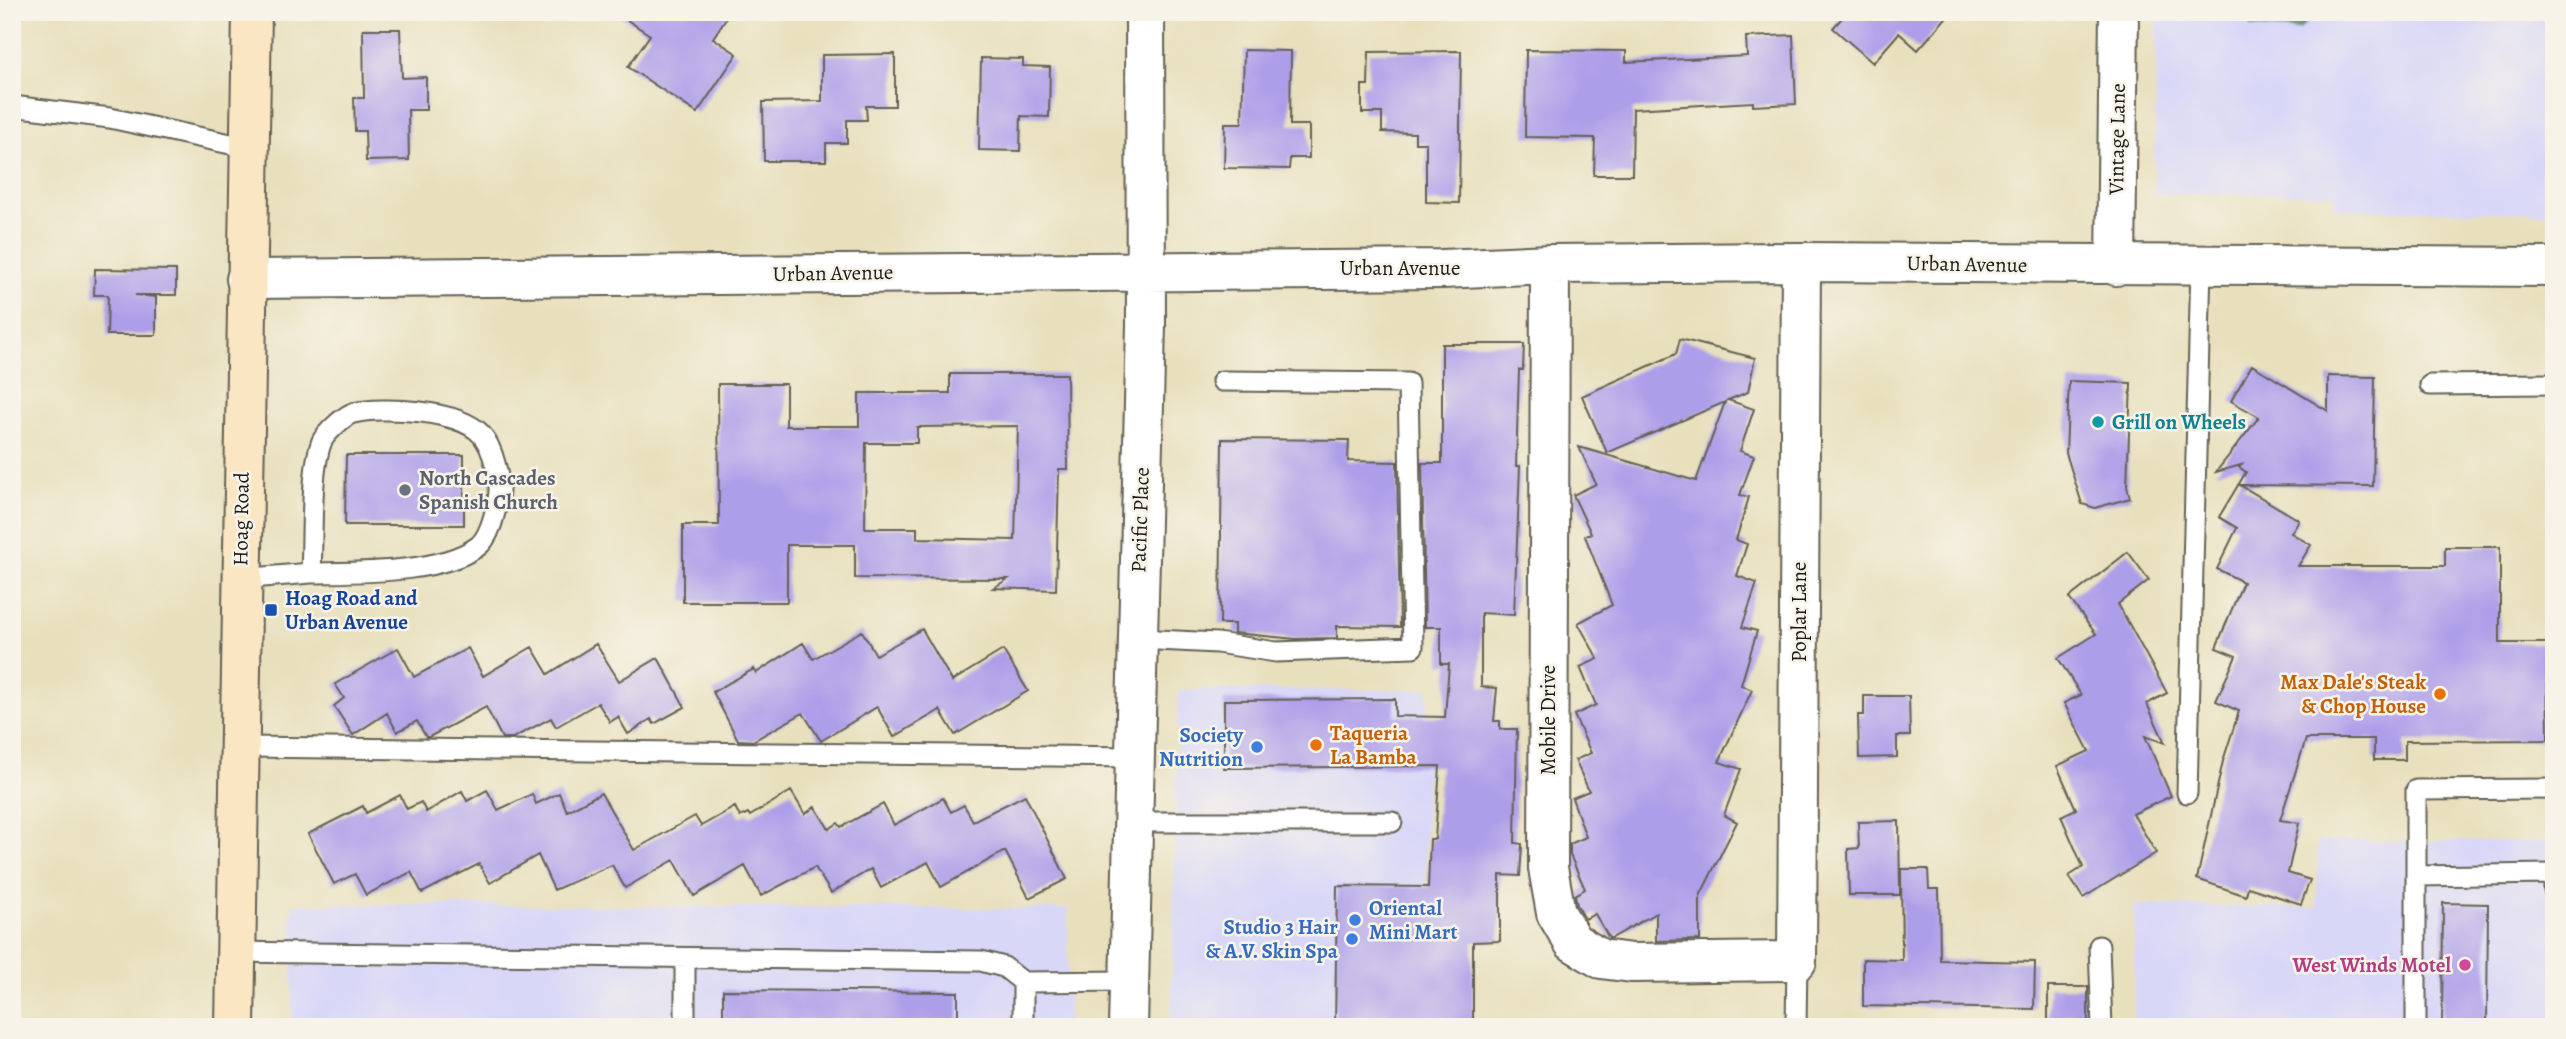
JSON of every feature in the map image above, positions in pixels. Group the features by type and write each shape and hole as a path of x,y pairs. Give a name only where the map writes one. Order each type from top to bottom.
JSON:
{"street":[{"name":"Hoag Road","path":"234,1027 252,12"},
{"name":"Pacific Place","path":"1128,1027 1146,269 1145,12"},
{"name":"Vintage Lane","path":"2116,265 2119,12"},
{"name":"Urban Avenue","path":"246,279 1146,269 1442,269 1550,264 1801,262 2554,267"},
{"name":"Poplar Lane","path":"1797,961 1801,262"},
{"name":"Mobile Drive","path":"1550,264 1548,867 1556,913 1573,942 1601,959 1632,963 1797,961"},
{"path":"209,1027 236,822"}],"lane":[{"path":"12,106 110,118 249,148"},
{"path":"2187,793 2201,266"},
{"path":"1137,639 1217,643 1276,652 1413,647 1408,383 1222,381"},
{"path":"2430,385 2554,384"},
{"path":"240,579 439,563 479,546 494,518 500,492 493,459 481,433 444,414 374,411 350,414 323,439 317,465 311,573"},
{"path":"237,747 1133,757"},
{"path":"2416,1027 2416,790 2554,789"},
{"path":"1132,821 1392,822"},
{"path":"2416,876 2554,874 2554,890"},
{"path":"2099,946 2102,1027"},
{"path":"235,952 981,961 1004,967 1023,982 1129,981"},
{"path":"685,958 685,1027"},
{"path":"1796,1027 1797,961"},
{"path":"1023,982 1023,1027"}],"shaded area":[{"path":"2157,12 2554,12 2554,213 2334,209 2333,194 2154,194"},
{"path":"1178,690 1428,690 1423,1027 1171,1027"},
{"path":"2318,841 2554,841 2554,1027 2134,1027 2134,905 2317,908"},
{"path":"292,904 1068,909 1068,1027 292,1027"}],"green space":[{"path":"2251,12 2315,12 2299,29 2251,26"}],"building":[{"path":"615,12 730,12 713,38 737,54 697,113 628,67 650,35"},
{"path":"1847,12 1951,12 1918,50 1899,33 1873,63 1833,28"},
{"path":"363,29 400,29 402,78 426,77 426,110 408,110 409,160 366,161 365,131 355,131 354,98 364,98"},
{"path":"1793,35 1796,104 1753,106 1753,102 1633,109 1632,175 1594,175 1595,138 1525,137 1526,50 1626,51 1626,62 1747,56 1746,37"},
{"path":"1244,50 1291,51 1290,125 1309,125 1309,158 1290,158 1289,169 1224,168 1225,123 1242,123"},
{"path":"1461,51 1459,203 1426,202 1426,143 1415,143 1415,133 1382,132 1382,113 1362,113 1362,85 1368,85 1369,52"},
{"path":"895,54 895,106 866,106 867,120 847,120 847,143 826,143 826,161 764,161 763,102 822,101 822,55"},
{"path":"981,58 1023,59 1023,66 1050,67 1049,117 1021,116 1020,151 979,150"},
{"path":"95,269 176,270 176,295 135,295 156,297 156,335 107,335 108,295 94,295"},
{"path":"1680,339 1755,358 1748,392 1728,400 1754,409 1740,451 1754,456 1740,495 1749,497 1736,540 1747,544 1737,576 1757,583 1742,627 1757,631 1741,685 1752,690 1719,762 1741,769 1724,815 1737,822 1700,896 1700,940 1656,941 1656,913 1609,938 1595,914 1585,919 1577,905 1575,895 1585,889 1570,855 1570,844 1586,837 1572,798 1589,791 1575,760 1591,753 1574,715 1596,705 1580,667 1598,659 1578,623 1612,605 1585,536 1591,533 1573,495 1596,484 1579,447 1696,481 1725,402 1607,453 1582,396 1676,354"},
{"path":"1442,344 1524,344 1523,370 1519,370 1516,466 1520,466 1514,615 1481,613 1481,687 1497,688 1494,721 1500,721 1500,729 1517,729 1515,843 1522,844 1520,876 1500,875 1500,941 1473,942 1473,1022 1466,1022 1466,1027 1335,1027 1337,886 1428,887 1430,839 1435,839 1440,766 1224,768 1224,700 1395,699 1395,716 1445,717 1449,664 1441,664 1441,627 1425,627 1422,463 1442,463"},
{"path":"2252,365 2328,411 2328,376 2375,377 2373,486 2240,485 2299,520 2291,533 2311,545 2298,566 2445,566 2445,547 2500,547 2500,643 2547,643 2548,740 2405,741 2405,760 2374,760 2374,739 2306,739 2280,820 2299,823 2288,873 2310,880 2301,904 2248,887 2246,896 2197,879 2223,761 2239,711 2216,701 2236,656 2216,648 2243,582 2217,569 2237,528 2219,517 2246,472 2239,467 2241,465 2216,472 2259,417 2231,401"},
{"path":"950,374 1067,374 1068,469 1059,469 1056,590 993,588 1008,579 855,578 855,545 787,545 787,602 683,602 683,525 719,525 718,384 786,384 786,426 859,426 859,393 950,393","holes":["1018,426 1015,540 917,538 917,528 865,528 866,443 917,443 917,427"]},
{"name":"Grill on Wheels","path":"2069,381 2131,383 2127,486 2130,498 2095,508 2082,504 2066,453"},
{"path":"1222,439 1349,440 1348,461 1397,462 1400,627 1337,626 1337,638 1296,639 1234,633 1234,624 1220,624"},
{"name":"North Cascades Spanish Church","path":"346,455 464,455 464,525 345,525"},
{"path":"2128,552 2149,580 2118,604 2167,693 2147,704 2165,743 2145,736 2171,796 2133,814 2156,853 2083,898 2069,876 2083,867 2061,816 2076,809 2057,766 2089,751 2064,703 2081,695 2058,658 2096,634 2069,598"},
{"path":"922,629 952,681 1003,650 1028,691 955,735 940,710 894,737 877,707 821,741 803,713 753,741 738,740 713,692 754,669 756,673 803,643 813,659 862,631 876,655"},
{"path":"596,644 619,681 658,658 685,707 654,724 651,719 628,734 618,717 610,722 598,703 556,727 551,718 513,738 502,738 486,707 426,737 417,721 397,732 387,713 353,735 334,706 344,698 335,684 398,648 414,677 468,648 483,676 532,647 548,674"},
{"path":"1864,696 1909,696 1910,736 1897,736 1897,757 1859,758 1858,715 1864,715"},
{"path":"487,790 498,810 532,794 536,804 559,793 567,811 601,793 634,850 695,816 701,826 735,807 740,817 748,813 750,816 791,791 805,814 815,807 829,829 838,823 841,827 883,804 894,825 943,798 951,812 964,805 973,821 1025,795 1067,879 1029,898 1005,851 941,887 928,862 881,888 871,869 831,893 815,867 761,896 745,866 694,896 674,860 625,888 612,865 554,890 538,855 490,883 479,864 422,893 411,872 366,895 355,874 334,884 308,834 363,806 366,813 400,795 407,809 421,802 426,812 462,791 467,801"},
{"path":"1899,821 1900,895 1849,895 1848,849 1859,848 1858,822"},
{"path":"1901,869 1928,869 1929,889 1939,889 1940,960 2035,962 2034,1009 1863,1006 1863,959 1902,960"},
{"name":"West Winds Motel","path":"2443,903 2488,904 2487,1027 2442,1027"},
{"path":"2048,987 2088,987 2088,1027 2048,1027"},
{"path":"723,990 958,992 958,1027 723,1027"}],"place":[{"name":"Grill on Wheels","path":"2098,422"},
{"name":"North Cascades Spanish Church","path":"405,490"},
{"name":"Hoag Road and Urban Avenue","path":"271,610"},
{"name":"Max Dale's Steak & Chop House","path":"2440,694"},
{"name":"Taqueria La Bamba","path":"1316,745"},
{"name":"Society Nutrition","path":"1257,747"},
{"name":"Oriental Mini Mart","path":"1355,920"},
{"name":"Studio 3 Hair & A.V. Skin Spa","path":"1352,939"},
{"name":"West Winds Motel","path":"2465,965"}]}
